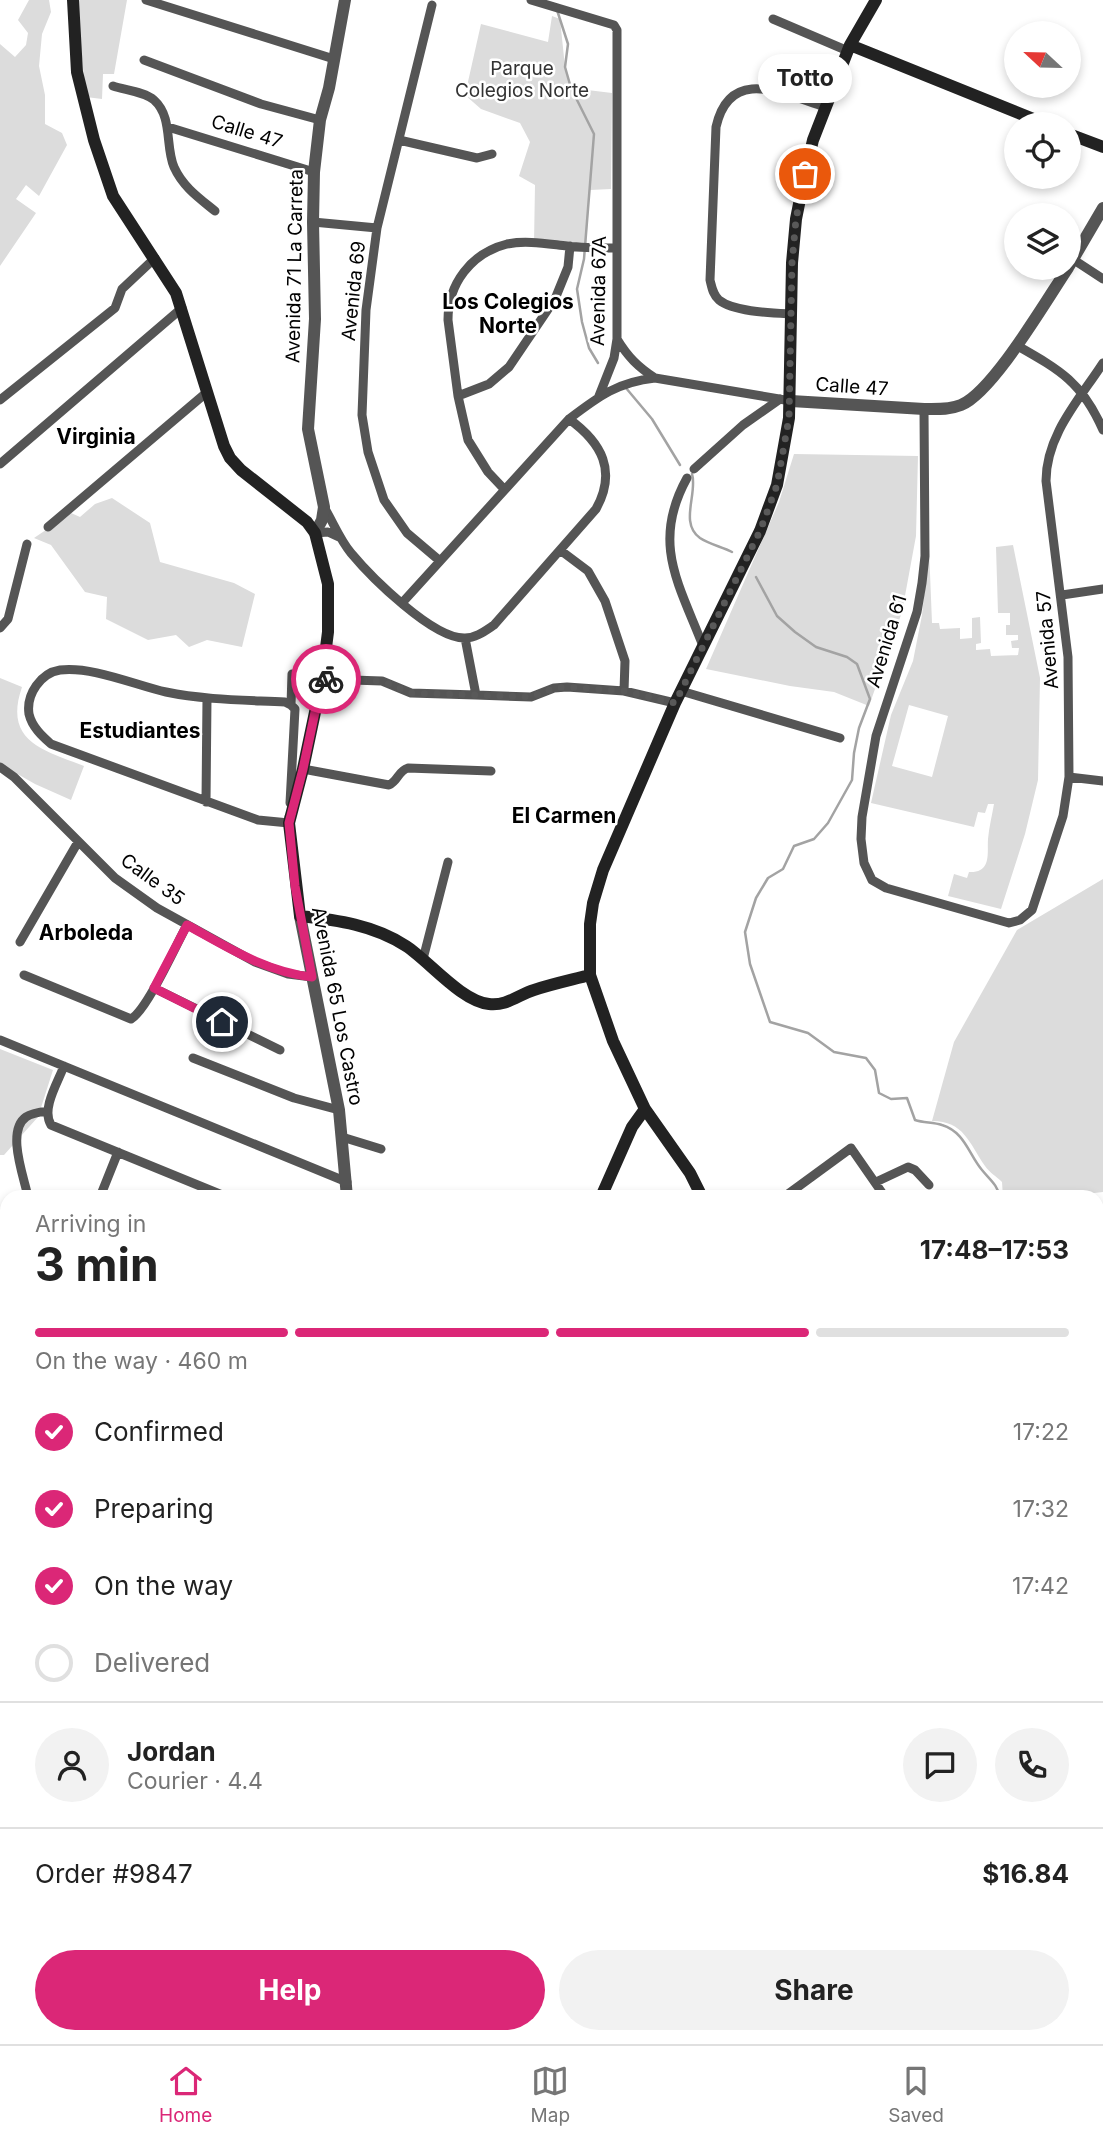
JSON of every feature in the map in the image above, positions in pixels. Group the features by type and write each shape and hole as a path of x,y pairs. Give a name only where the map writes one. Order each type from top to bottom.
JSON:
{"main road":[{"path":"73,0 77,72 94,140 113,196 176,292 206,393 230,458 240,470 307,522 315,533 323,559 329,603 322,679 289,823"},
{"path":"698,1190 690,1173 645,1109 613,1041 590,975 590,924 600,877 678,697 760,531 777,485 792,314 792,263 796,219 810,151 825,107 849,48 876,0"},
{"path":"849,48 1015,112"},
{"path":"1081,139 1103,147"},
{"name":"Avenida 65 Los Castro","path":"289,823 300,916"},
{"path":"300,916 360,925 385,934 423,959 468,995 488,1004 507,1002 529,991 590,975"},
{"path":"604,1190 632,1127 645,1109"},
{"path":"632,1127 659,1129"}],"street":[{"path":"146,0 334,59"},
{"name":"Avenida 71 La Carreta","path":"324,507 308,429 315,319 314,172 320,120 345,0"},
{"name":"Avenida 67A","path":"535,1 614,25 618,38 617,339 614,358 599,396"},
{"name":"Avenida 69","path":"432,5 377,228 366,310 362,415 368,452 384,500 407,533 440,561"},
{"path":"773,19 849,48"},
{"path":"144,60 261,104 320,120"},
{"path":"113,86 150,97 156,102 168,127 167,141 174,166 187,188 215,211"},
{"path":"792,314 739,308 721,302 713,294 710,280 716,127 727,100 738,92 751,88 764,89 825,107"},
{"name":"Calle 47","path":"168,127 314,172"},
{"path":"399,141 477,158 492,154"},
{"path":"1081,246 1103,208"},
{"path":"313,222 377,228"},
{"path":"504,489 488,472 468,440 458,396 448,320 448,303 453,287 460,276 484,254 508,244 524,242 616,248"},
{"path":"458,396 489,384 509,367 555,299 574,247"},
{"path":"0,400 115,308 122,289 155,258"},
{"path":"1081,270 1103,279"},
{"path":"1060,280 1016,345 1060,371 1084,393 1103,430"},
{"path":"0,464 182,308"},
{"name":"Calle 47","path":"617,339 626,355 639,368 655,378"},
{"name":"Calle 47","path":"599,396 626,383 655,378 785,400 943,409 964,404 978,395 989,384 1016,345"},
{"name":"Avenida 57","path":"1020,920 1032,910 1040,888 1063,816 1069,776 1068,657 1046,464 1056,434 1103,363"},
{"path":"48,527 206,393"},
{"path":"402,603 569,419 599,396"},
{"path":"694,469 743,425 785,400"},
{"name":"Avenida 61","path":"923,409 925,556 922,583 917,612 876,736 867,777 861,839 864,863 872,880 886,888 1009,923 1020,920"},
{"path":"324,507 349,550 371,576 402,603 432,627 449,635 465,638 479,635 494,625 596,509 605,492 607,476 601,453 588,433 569,419"},
{"path":"687,478 674,506 668,545 672,564 703,646"},
{"path":"315,533 322,520 324,507"},
{"path":"315,533 328,532 343,539"},
{"path":"0,628 8,619 27,544"},
{"path":"560,550 588,571 605,601 625,661 624,691"},
{"path":"1062,595 1103,589"},
{"path":"465,638 476,695"},
{"path":"59,670 79,670 168,692 207,698 285,702 295,709 289,823 258,820 51,744 38,732 29,716 29,703 42,678 59,670"},
{"path":"291,705 292,674"},
{"path":"322,679 382,681 411,693 531,697 554,688 567,687 678,697 839,738"},
{"path":"206,802 207,698"},
{"name":"Calle 35","path":"0,766 115,877 157,908 255,962 288,974 312,977"},
{"path":"303,769 390,785 403,769 408,768 491,771"},
{"path":"1069,776 1103,781"},
{"path":"20,942 78,842"},
{"path":"423,959 448,862"},
{"name":"Avenida 65 Los Castro","path":"300,916 339,1110 347,1190"},
{"path":"24,975 131,1019 137,1015 154,988 187,925"},
{"path":"154,988 280,1049"},
{"path":"0,1040 347,1182"},
{"path":"193,1058 294,1098 339,1110"},
{"path":"47,1116 64,1066"},
{"path":"26,1190 16,1144 17,1130 27,1116 47,1116"},
{"path":"47,1116 55,1128 210,1190"},
{"path":"342,1137 381,1149"},
{"path":"794,1190 851,1148 881,1190"},
{"path":"103,1190 118,1152"},
{"path":"876,1182 908,1167 915,1170 929,1185"}],"green space":[{"path":"29,0 49,0 51,12 42,34 39,66 45,95 45,124 62,133 67,145 39,196 26,185 16,199 36,213 0,266 0,44 15,57 26,45 28,33 18,20"},
{"path":"76,0 127,0 114,74 103,74 102,99 86,97"},
{"name":"Parque Colegios Norte","path":"552,16 560,19 565,67 571,88 612,93 611,189 590,190 586,245 534,243 535,185 519,176 530,142 520,123 481,109 465,95 481,24 548,42"},
{"path":"794,454 918,456 916,536 902,612 869,706 834,692 706,669 779,502"},
{"path":"112,498 150,523 160,562 234,583 255,594 242,647 207,640 189,647 176,635 148,640 106,619 107,597 85,592 51,545 34,538 71,513 80,517 95,504"},
{"path":"1013,545 1040,678 1038,780 1025,834 1001,909 948,896 954,874 967,878 969,872 985,866 994,804 988,804 985,813 978,812 974,827 871,803 891,715 913,661 922,615 929,548 932,623 939,623 940,629 960,628 960,639 972,638 972,618 980,617 981,643 976,644 976,650 990,649 991,656 1018,655 1019,648 1012,648 1011,641 1018,640 1018,635 1006,635 1006,625 1010,625 1010,613 998,613 996,547","holes":["909,705 948,716 932,777 892,766"]},
{"path":"0,678 22,687 18,720 31,741 55,755 84,766 71,800 0,764"},
{"path":"1103,879 1103,1190 1003,1190 1002,1182 987,1168 959,1129 943,1122 932,1121 954,1042 1017,930"},
{"path":"0,1049 53,1070 38,1117 4,1155 0,1155"}],"waterway":[{"path":"557,10 568,44 565,67 571,88 594,134 584,259 577,289 589,348 598,363"},
{"path":"626,388 652,419 680,465"},
{"path":"692,474 690,516 694,532 700,538 732,552"},
{"path":"756,577 777,616 795,632 816,647 847,657 857,664 870,699 859,728 852,780 828,823 814,839 794,846 783,869 768,878 756,898 745,932 750,964 770,1022 808,1033 834,1052 866,1058 875,1070 879,1093 891,1099 907,1098 915,1120 950,1128 966,1144 977,1164 998,1190"}],"way so far":[{"path":"326,679 382,681 411,693 531,697 554,688 567,687 624,691 675,703 760,531 777,485 791,401 792,263 796,219 805,174"}],"place":[{"name":"Totto","path":"805,174"}],"district":[{"name":"Los Colegios Norte","path":"508,314"},
{"name":"Virginia","path":"96,437"},
{"name":"Estudiantes","path":"140,731"},
{"name":"El Carmen","path":"564,816"},
{"name":"Arboleda","path":"86,933"}],"route":[{"path":"222,1022 154,988 187,925 255,962 288,974 312,977 295,886 289,823 322,679 326,679"}]}
